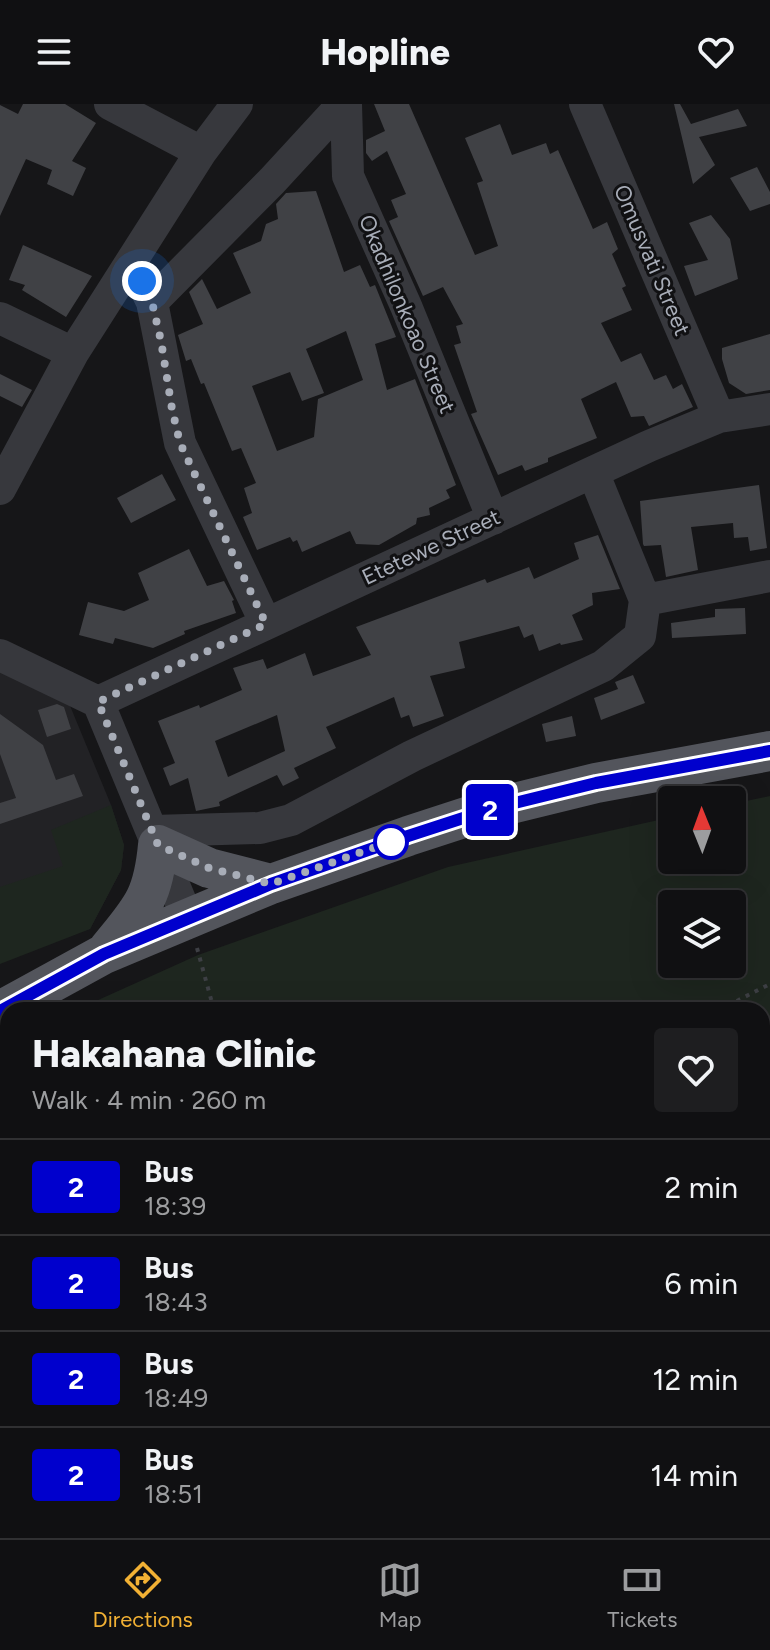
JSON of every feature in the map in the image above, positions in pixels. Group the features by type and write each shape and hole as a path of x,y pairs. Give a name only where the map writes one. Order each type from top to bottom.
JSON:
{"main road":[{"path":"16,1002 104,954 271,884 494,808 596,783 770,751"},
{"path":"104,954 143,907 155,880 156,838 209,868 271,884"}],"street":[{"path":"110,104 201,152"},
{"path":"0,489 73,353 201,152 237,104"},
{"path":"152,302 345,104"},
{"name":"Okadhilonkoao Street","path":"345,104 348,176 406,306 493,519"},
{"name":"Omusvati Street","path":"585,104 719,417"},
{"path":"129,268 142,281 152,302 180,443 266,624"},
{"path":"0,318 73,353"},
{"name":"Etetewe Street","path":"98,702 593,472 719,417 770,409"},
{"path":"156,838 260,828 291,820 412,756 603,666 640,636 645,600 593,472"},
{"path":"645,600 770,576"},
{"path":"0,655 98,702 188,919"}],"path":[{"path":"188,919 212,1002"},
{"path":"735,1002 770,984"}],"shaded area":[{"path":"0,665 66,696 124,845 121,870 90,929 0,955"},
{"path":"770,796 770,1002 94,1002 198,955 448,867 658,820 658,874 746,874 746,801"},
{"path":"111,805 124,845 121,870 90,929 0,964 0,887 63,866 51,830"}],"building":[{"path":"23,104 65,104 96,123 72,161 86,168 73,196 47,184 52,170 26,159 0,216 0,105 18,114"},
{"path":"374,104 409,104 475,255 498,246 477,183 483,181 465,138 500,124 512,155 546,143 550,154 558,150 593,229 607,222 618,249 612,254 626,286 622,288 632,310 601,323 621,362 641,353 654,380 666,375 673,389 682,384 693,407 649,426 644,416 631,417 616,382 581,399 597,438 525,471 522,465 498,475 471,414 477,412 454,345 461,343 456,326 463,324 443,287 423,296 389,221 398,217 391,200 406,194 387,151 372,161 366,153 366,140 385,131"},
{"path":"674,104 680,104 691,124 738,109 747,126 699,137 715,165 693,184"},
{"path":"757,167 770,192 770,204 750,211 730,178"},
{"path":"316,191 344,272 360,265 370,287 375,285 396,337 375,344 387,390 415,379 456,485 446,490 450,498 429,508 430,515 417,518 416,524 379,545 356,544 350,531 302,552 297,540 293,542 290,537 257,550 243,517 252,513 244,488 256,483 241,448 232,451 204,383 201,384 191,359 186,361 178,335 203,324 189,292 202,279 217,309 251,293 233,253 261,241 266,224 278,219 276,204 286,193","holes":["346,331 363,380 318,399 314,437 277,451 252,386 290,372 302,401 324,393 306,349"]},
{"path":"711,215 730,239 738,279 695,296 684,266 708,260 689,223"},
{"path":"23,245 92,276 66,317 22,290 25,285 9,280"},
{"path":"770,334 770,390 746,394 729,383 722,348"},
{"path":"0,374 32,390 22,407 0,396"},
{"path":"162,474 176,500 131,523 117,498"},
{"path":"759,485 767,548 750,551 748,537 734,538 733,523 691,527 698,570 666,577 661,545 643,544 640,501"},
{"path":"598,535 620,589 592,593 593,605 572,615 583,640 560,643 539,651 533,634 524,638 519,626 459,642 465,668 430,676 444,716 413,727 409,715 401,718 394,697 326,727 336,748 294,768 299,778 283,786 277,775 219,802 220,806 196,811 188,778 170,786 163,768 175,763 158,721 242,690 233,668 263,659 267,669 305,653 313,676 371,655 356,627 485,579 487,583 529,567 534,579 579,559 574,543","holes":["277,715 285,751 228,777 215,741"]},
{"path":"189,549 207,586 224,581 234,600 236,613 184,631 185,634 153,648 115,638 113,644 79,635 88,602 124,611 149,600 138,573"},
{"path":"745,608 746,634 672,638 671,623 715,617 715,609"},
{"path":"633,675 645,703 601,720 594,698 618,689 615,682"},
{"path":"57,704 64,707 71,729 47,737 38,710"},
{"path":"0,714 43,745 56,780 74,774 83,796 0,824 0,803 16,798 0,754"},
{"path":"572,716 576,736 546,742 542,724"}],"bus line":[{"name":"2","path":"16,1002 104,954 271,884 408,836 494,808 596,783 770,751"}],"route":[{"path":"142,281 152,302 180,443 266,624 98,702 158,845 209,868 271,884 391,842"}]}
